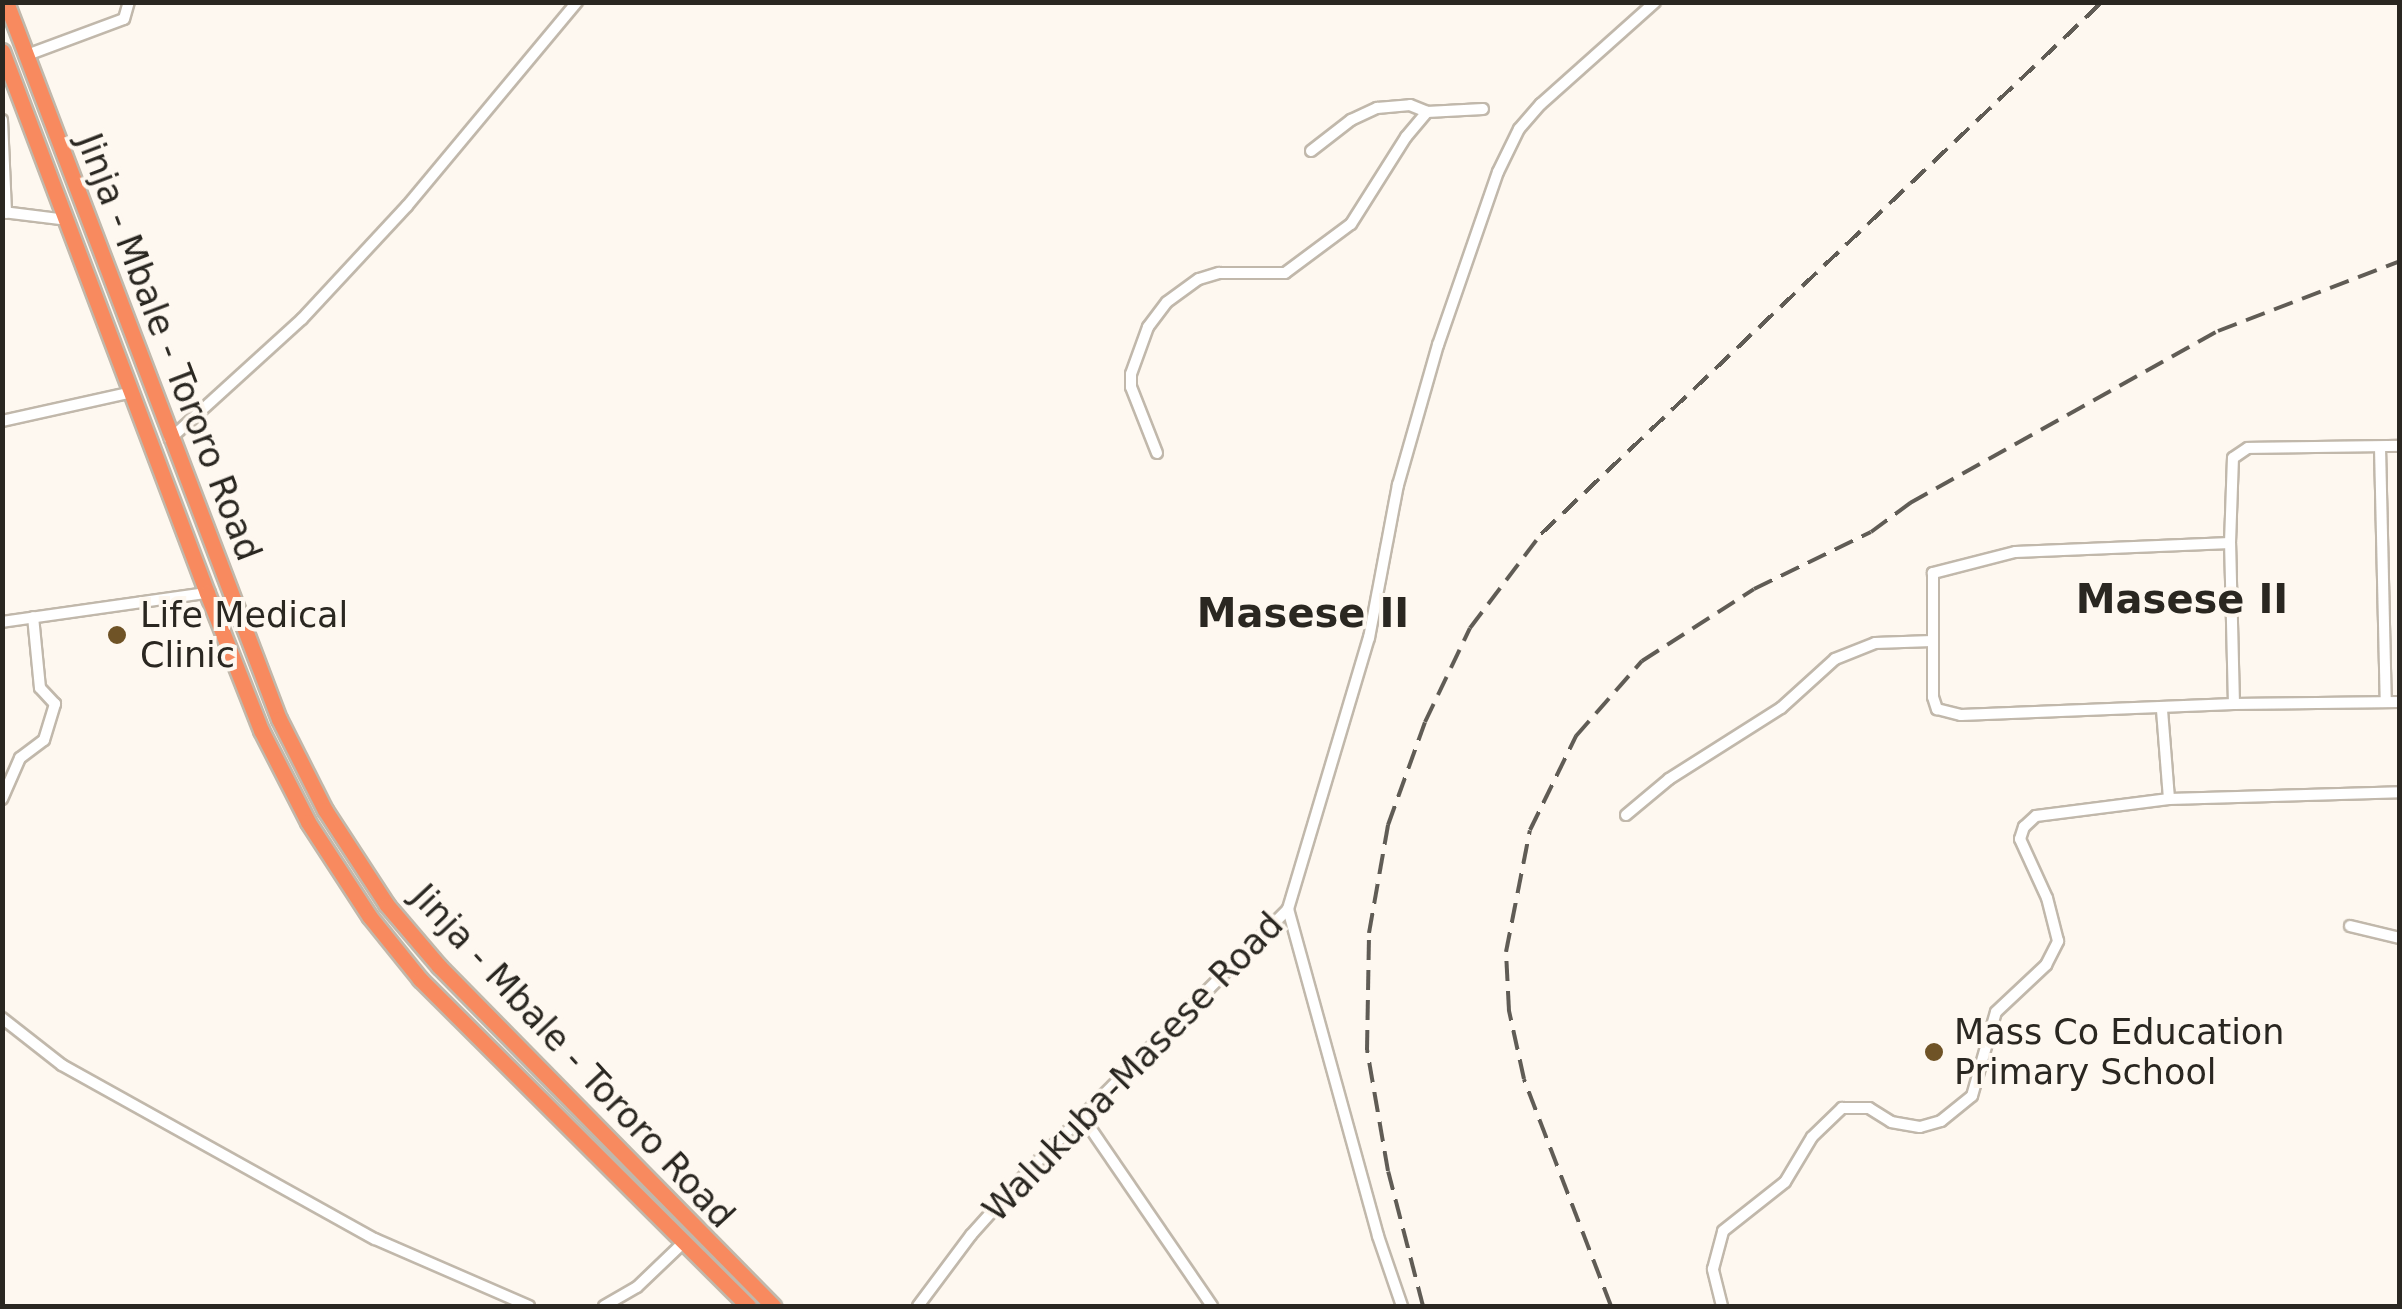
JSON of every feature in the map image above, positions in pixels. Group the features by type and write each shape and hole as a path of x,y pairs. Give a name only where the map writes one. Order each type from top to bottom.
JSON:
{"highway":[{"name":"Jinja - Mbale - Tororo Road","path":"6,2 170,439 299,764 387,905 439,966 774,1306"},
{"name":"Jinja - Mbale - Tororo Road","path":"2,51 206,592 285,780 370,917 420,980 748,1306"}],"street":[{"path":"27,55 116,23 124,18 129,2"},
{"path":"170,439 328,290 407,206 577,2"},
{"name":"Walukuba-Masese Road","path":"918,1306 971,1235 1082,1116 1288,909 1369,638 1398,485 1498,172 1513,139 1540,104 1655,2"},
{"path":"1311,151 1351,120 1377,108 1410,105 1427,112 1483,109"},
{"path":"1157,453 1131,388 1131,374 1148,328 1168,302 1209,276 1285,273 1310,258 1351,224 1406,137 1427,112"},
{"path":"2,120 4,212 67,220"},
{"path":"2,421 133,392"},
{"path":"2234,704 2230,466 2240,452 2400,446"},
{"path":"2380,447 2386,702"},
{"path":"2230,543 2014,552 1933,573 1933,697 1937,708 1948,715 2400,702"},
{"path":"2,622 206,592"},
{"path":"2,799 20,758 44,740 55,704 40,688 33,617"},
{"path":"1626,816 1669,779 1780,708 1835,659 1875,644 1932,641"},
{"path":"2162,710 2169,799"},
{"path":"1722,1306 1714,1251 1723,1231 1785,1182 1812,1138 1842,1108 1868,1108 1891,1122 1920,1127 1941,1121 1972,1096 1996,1012 2046,965 2058,941 2046,898 2024,856 2020,838 2024,826 2052,812 2169,799 2400,792"},
{"path":"1288,909 1378,1236 1402,1306"},
{"path":"2350,926 2400,938"},
{"path":"2,1018 62,1065 375,1240 530,1306"},
{"path":"1082,1116 1212,1306"},
{"path":"610,1306 682,1244"}],"railway":[{"path":"1423,1306 1388,1171 1367,1050 1369,933 1388,825 1425,722 1470,628 1541,534 2102,2"},
{"path":"1611,1306 1524,1079 1509,1011 1506,952 1530,830 1576,736 1642,661 1754,589 1871,532 1910,503 2218,331 2400,261"}],"place":[{"name":"Life Medical Clinic","path":"117,635"},
{"name":"Mass Co Education Primary School","path":"1934,1052"}],"district":[{"name":"Masese II","path":"2182,599"},
{"name":"Masese II","path":"1303,613"}]}
